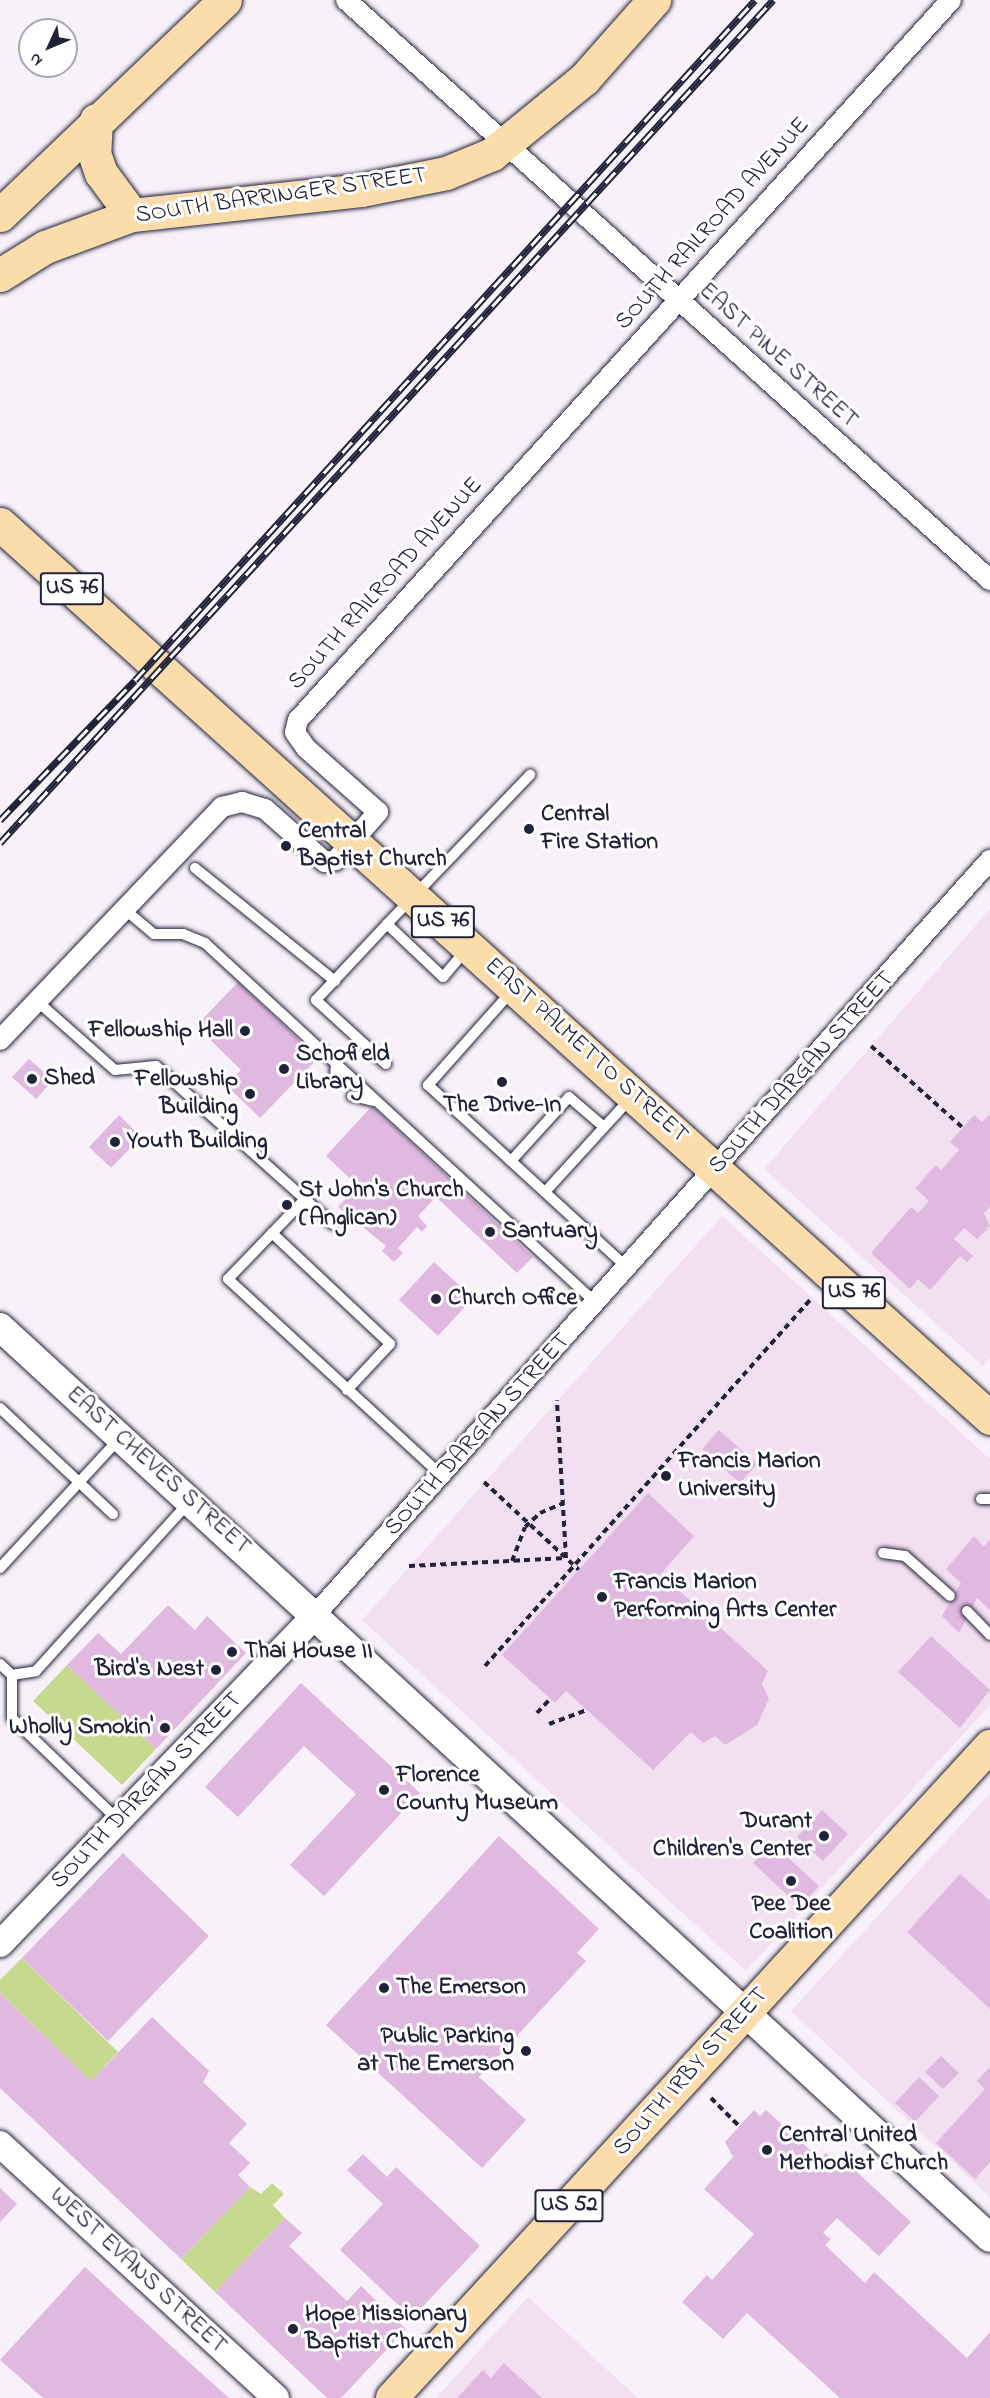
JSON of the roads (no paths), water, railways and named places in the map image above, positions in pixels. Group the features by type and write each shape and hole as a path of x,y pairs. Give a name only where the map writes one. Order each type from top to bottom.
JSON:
{"highway":[{"path":"0,215 96,120 225,0"},
{"name":"SOUTH BARRINGER STREET","path":"0,275 45,247 132,215 415,181 446,173 507,146 584,79 654,0"},
{"path":"96,120 94,153 101,172 132,215"},
{"name":"EAST PALMETTO STREET","path":"0,524 717,1169"},
{"name":"US 76","path":"717,1169 990,1418"}],"main road":[{"name":"EAST CHEVES STREET","path":"0,1327 990,2238"},
{"name":"SOUTH IRBY STREET","path":"392,2398 990,1746"}],"street":[{"name":"EAST PINE STREET","path":"346,0 990,580"},
{"name":"SOUTH RAILROAD AVENUE","path":"0,1040 200,825 231,803 265,809 325,862 331,864 353,841 378,812 306,748 295,732 298,720 951,0"},
{"name":"SOUTH DARGAN STREET","path":"0,1944 315,1615 717,1169 990,860"},
{"name":"WEST EVANS STREET","path":"0,2144 276,2398"}],"lane":[{"path":"386,1065 316,1000 531,775"},
{"path":"195,868 335,981"},
{"path":"123,908 154,934 183,933 205,943 596,1303"},
{"path":"387,924 443,977 470,946"},
{"path":"515,987 428,1085 628,1268"},
{"path":"37,1001 115,1070 156,1066 333,1224"},
{"path":"335,1080 336,1063"},
{"path":"545,1192 559,1170 584,1143 604,1127 634,1094"},
{"path":"352,1096 378,1102"},
{"path":"511,1161 533,1145 558,1118 570,1096 604,1127"},
{"path":"305,1199 228,1279 441,1475"},
{"path":"272,1233 390,1344 347,1390"},
{"path":"0,1408 113,1514"},
{"path":"0,1568 121,1437"},
{"path":"12,1676 36,1671 190,1501"},
{"path":"883,1553 905,1556 950,1596"},
{"path":"967,1611 990,1635"},
{"path":"0,1664 12,1676 12,1718 118,1821"}],"railway":[{"path":"0,820 135,680 755,0"},
{"path":"0,843 773,0"}],"place":[{"name":"Central Fire Station","path":"529,829"},
{"name":"Central Baptist Church","path":"286,846"},
{"name":"Fellowship Hall","path":"245,1031"},
{"name":"Schofield Library","path":"284,1069"},
{"name":"Shed","path":"32,1079"},
{"name":"The Drive-In","path":"502,1082"},
{"name":"Fellowship Building","path":"250,1094"},
{"name":"Youth Building","path":"115,1142"},
{"name":"St John's Church (Anglican)","path":"287,1205"},
{"name":"Santuary","path":"490,1232"},
{"name":"Church Office","path":"436,1299"},
{"name":"Francis Marion University","path":"666,1476"},
{"name":"Francis Marion Performing Arts Center","path":"602,1597"},
{"name":"Thai House II","path":"232,1652"},
{"name":"Bird's Nest","path":"216,1670"},
{"name":"Wholly Smokin'","path":"165,1728"},
{"name":"Florence County Museum","path":"384,1790"},
{"name":"Durant Children's Center","path":"824,1836"},
{"name":"Pee Dee Coalition","path":"791,1881"},
{"name":"The Emerson","path":"384,1988"},
{"name":"Public Parking at The Emerson","path":"526,2051"},
{"name":"Central United Methodist Church","path":"767,2150"},
{"name":"Hope Missionary Baptist Church","path":"293,2329"}]}
